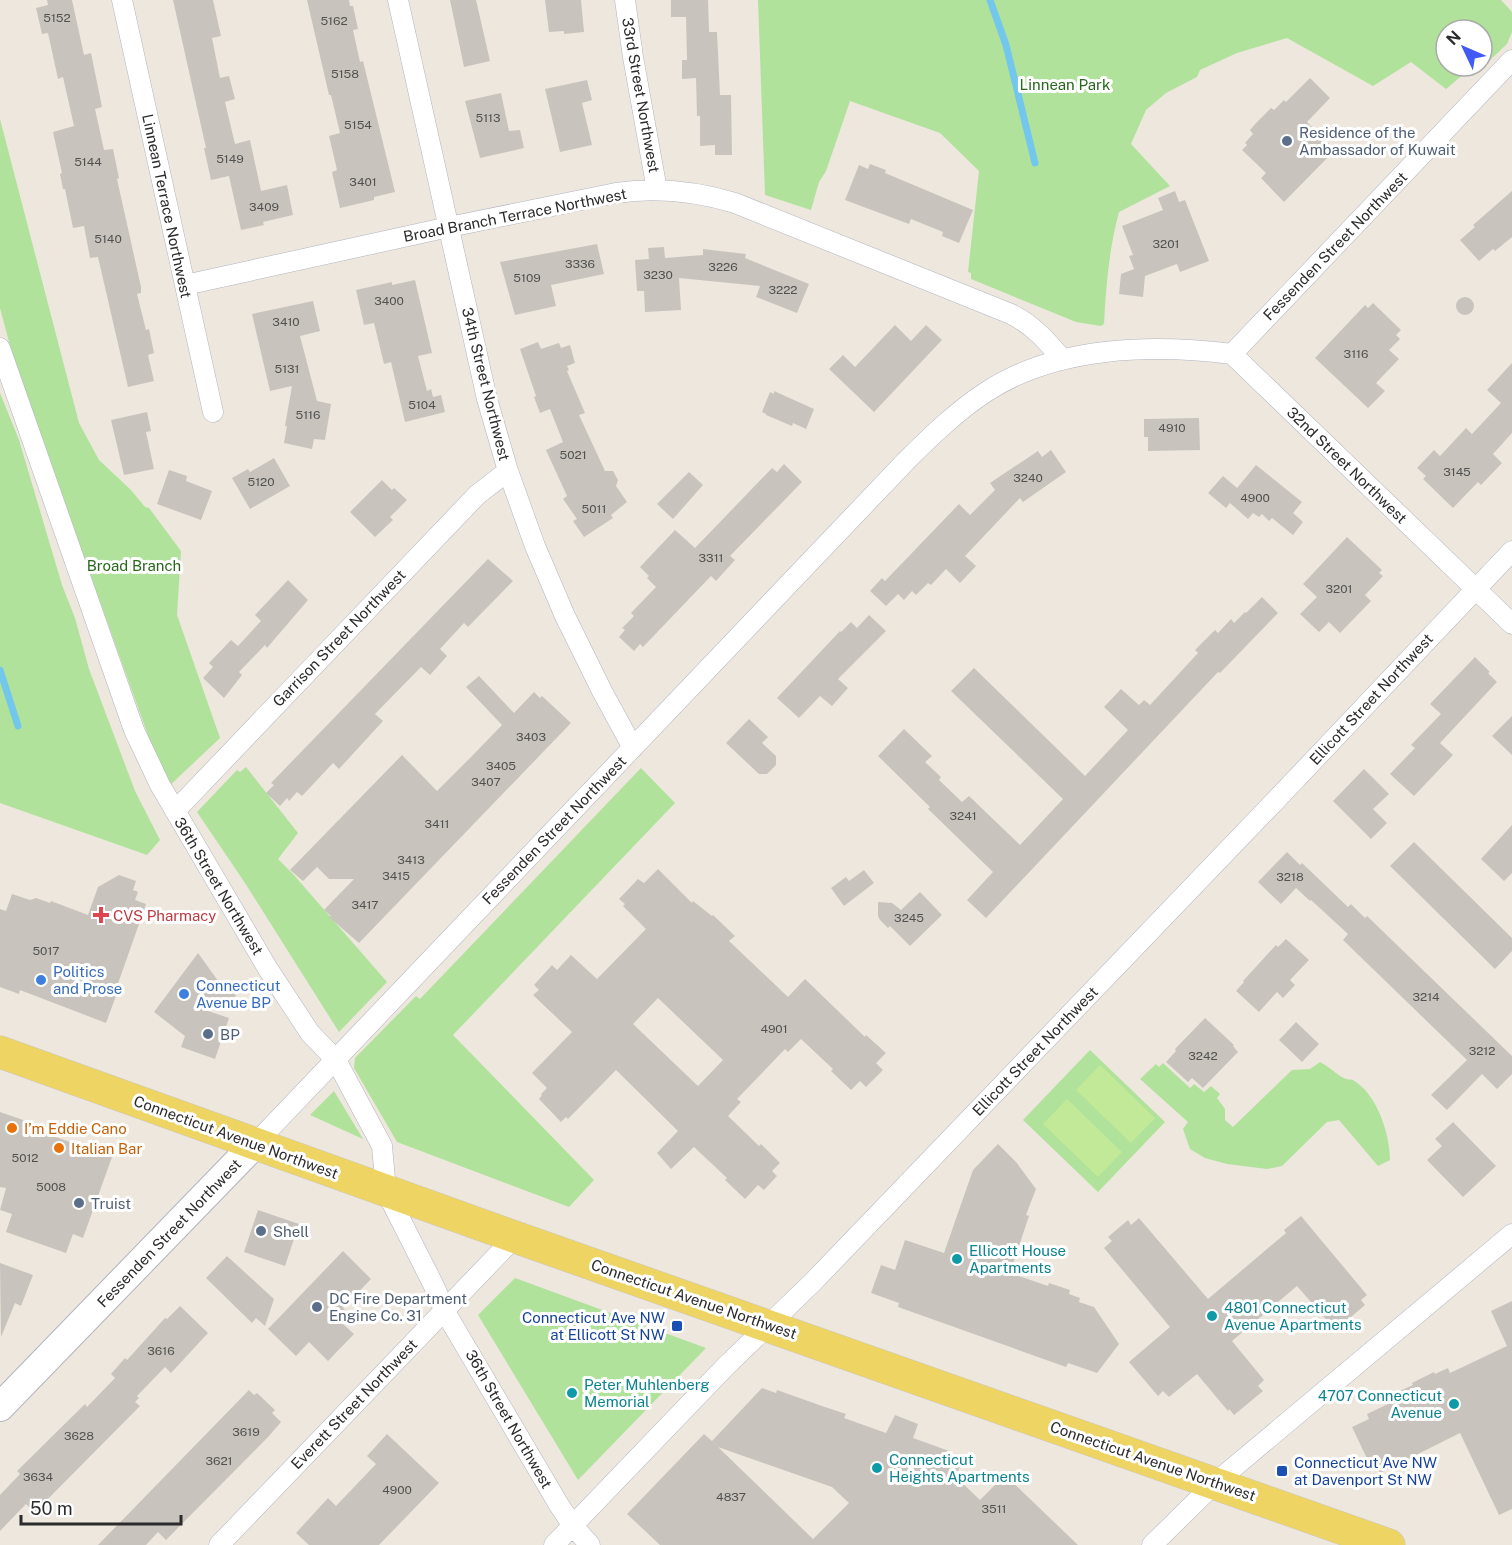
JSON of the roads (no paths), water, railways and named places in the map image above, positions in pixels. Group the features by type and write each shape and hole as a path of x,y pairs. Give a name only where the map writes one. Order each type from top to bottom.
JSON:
{"main road":[{"name":"Connecticut Avenue Northwest","path":"0,1052 514,1237 1389,1545"}],"street":[{"name":"Linnean Terrace Northwest","path":"122,0 213,412"},
{"name":"34th Street Northwest","path":"398,0 487,399 508,471 535,546 565,616 633,748"},
{"name":"33rd Street Northwest","path":"625,0 657,190"},
{"name":"Fessenden Street Northwest","path":"0,1407 336,1060 926,441 986,392 1021,373 1062,359 1089,354 1163,350 1232,354 1512,60"},
{"name":"Broad Branch Terrace Northwest","path":"184,285 616,193 657,190 690,193 735,203 1011,314 1028,323 1062,359"},
{"name":"36th Street Northwest","path":"0,348 134,730 150,767 268,969 310,1033 336,1060 382,1146 386,1191 444,1310 573,1526 590,1545"},
{"name":"32nd Street Northwest","path":"1232,354 1512,624"},
{"name":"Garrison Street Northwest","path":"175,811 477,495 508,471"},
{"name":"Ellicott Street Northwest","path":"554,1545 726,1366 808,1288 1269,808 1512,551"},
{"path":"1152,1545 1215,1483 1512,1234"},
{"name":"Everett Street Northwest","path":"219,1545 514,1237"}],"waterway":[{"path":"990,0 1006,45 1035,163"},
{"name":"Broad Branch","path":"0,670 18,726"}],"place":[{"name":"Residence of the Ambassador of Kuwait","path":"1287,141"},
{"name":"CVS Pharmacy","path":"101,915"},
{"name":"Politics and Prose","path":"41,980"},
{"name":"Connecticut Avenue BP","path":"184,994"},
{"name":"BP","path":"208,1034"},
{"name":"I’m Eddie Cano","path":"12,1128"},
{"name":"Italian Bar","path":"59,1148"},
{"name":"Truist","path":"79,1203"},
{"name":"Shell","path":"261,1231"},
{"name":"Ellicott House Apartments","path":"957,1259"},
{"name":"DC Fire Department Engine Co. 31","path":"317,1307"},
{"name":"4801 Connecticut Avenue Apartments","path":"1212,1316"},
{"name":"Connecticut Ave NW at Ellicott St NW","path":"677,1326"},
{"name":"Peter Muhlenberg Memorial","path":"572,1393"},
{"name":"4707 Connecticut Avenue","path":"1454,1404"},
{"name":"Connecticut Heights Apartments","path":"877,1468"},
{"name":"Connecticut Ave NW at Davenport St NW","path":"1282,1471"}],"park label":[{"name":"Linnean Park","path":"1065,84"}]}
